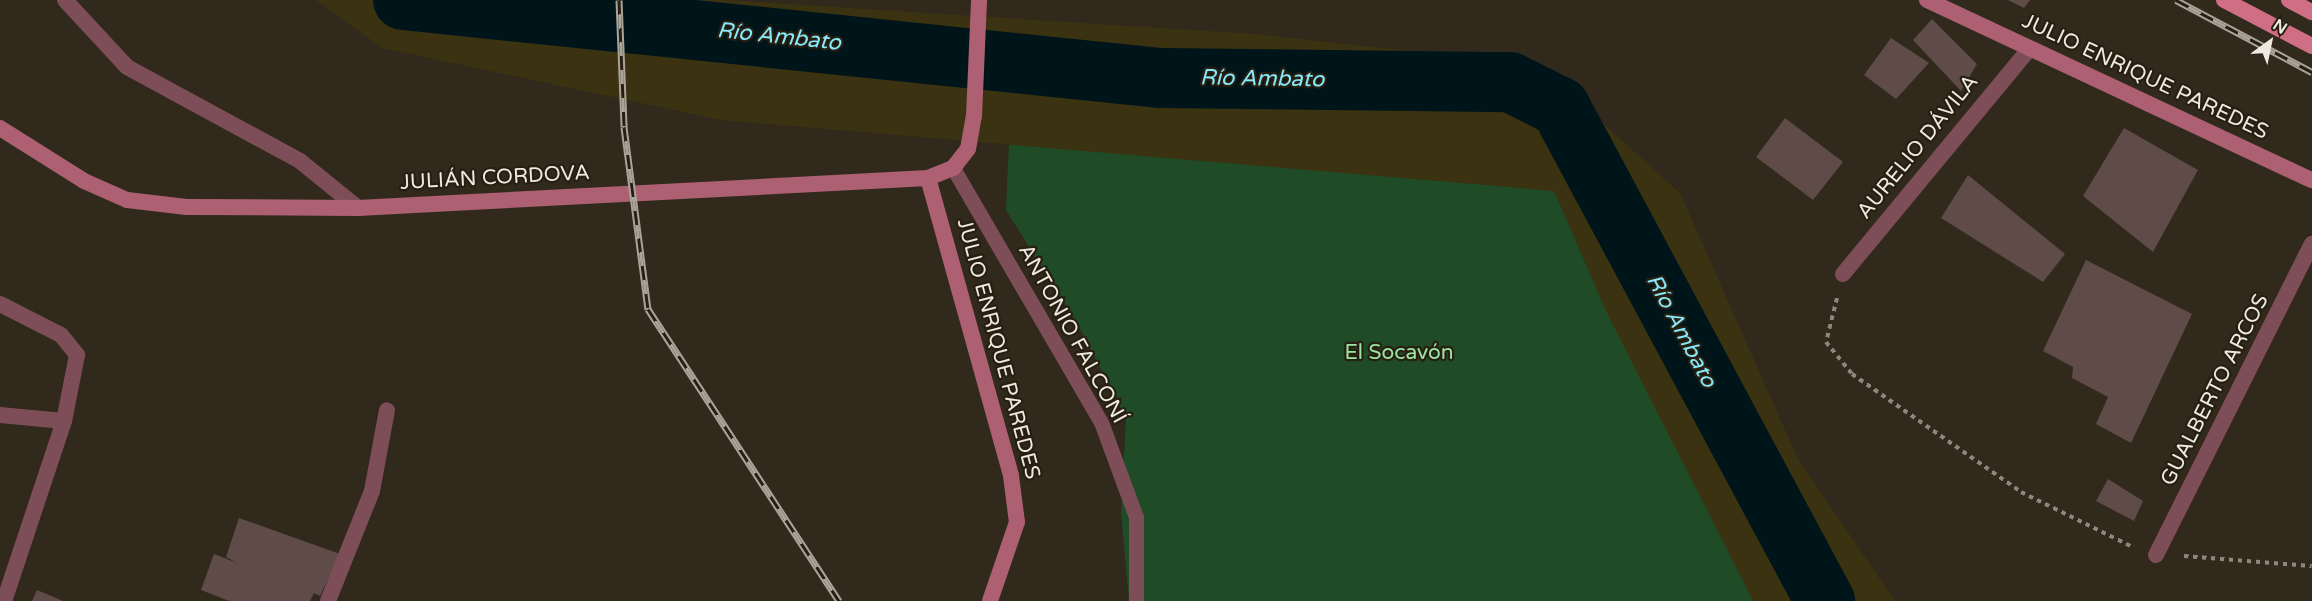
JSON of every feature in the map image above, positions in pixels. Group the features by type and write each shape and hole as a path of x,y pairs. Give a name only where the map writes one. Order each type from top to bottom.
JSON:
{"main road":[{"path":"953,168 968,149 974,116 979,0"},
{"name":"JULIO ENRIQUE PAREDES","path":"1927,0 2312,180"},
{"path":"2224,0 2312,46"},
{"path":"2289,0 2312,12"},
{"name":"JULIÁN CORDOVA","path":"0,128 84,181 127,200 187,207 358,208 928,178 953,168"},
{"name":"JULIO ENRIQUE PAREDES","path":"928,178 1011,476 1017,522 990,601"}],"street":[{"path":"65,0 127,67 300,161 358,208"},
{"name":"AURELIO DÁVILA","path":"1843,274 2029,49"},
{"name":"GUALBERTO ARCOS","path":"2156,555 2312,244"},
{"path":"0,304 61,335 76,355 64,421 4,601"},
{"path":"328,601 372,491 387,410"},
{"path":"0,415 64,421"}],"lane":[{"name":"ANTONIO FALCONÍ","path":"953,168 1101,422 1136,517 1136,601"}],"path":[{"path":"1843,274 1826,342 1852,374 2021,492 2156,555 2312,566"}],"green space":[{"name":"El Socavón","path":"1011,95 1503,100 1814,601 1129,601 1121,513 1126,419 1077,323 1006,210"}],"sand":[{"path":"316,0 725,0 1255,34 1539,65 1680,193 1798,459 1895,601 1753,601 1606,311 1554,191 721,120 382,48"}],"building":[{"path":"2008,0 2030,0 2024,8"},
{"path":"1932,19 1977,64 1961,91 1913,40"},
{"path":"1891,38 1929,63 1896,99 1864,75"},
{"path":"1785,118 1843,162 1813,200 1756,157"},
{"path":"2124,128 2198,170 2153,252 2083,196"},
{"path":"1968,175 2065,254 2043,282 1941,218"},
{"path":"2086,260 2192,314 2131,443 2096,424 2108,397 2072,378 2073,367 2043,351"},
{"path":"2108,479 2143,501 2134,521 2096,501"},
{"path":"239,518 340,554 320,596 314,593 310,601 229,601 201,590 214,554 237,563 226,557"},
{"path":"37,590 63,601 32,601"}],"waterway":[{"name":"Río Ambato","path":"403,0 1161,78 1510,82 1560,107 1825,601"}],"railway":[{"path":"619,0 624,127 648,309 839,601"},
{"path":"2176,0 2312,72"}]}
